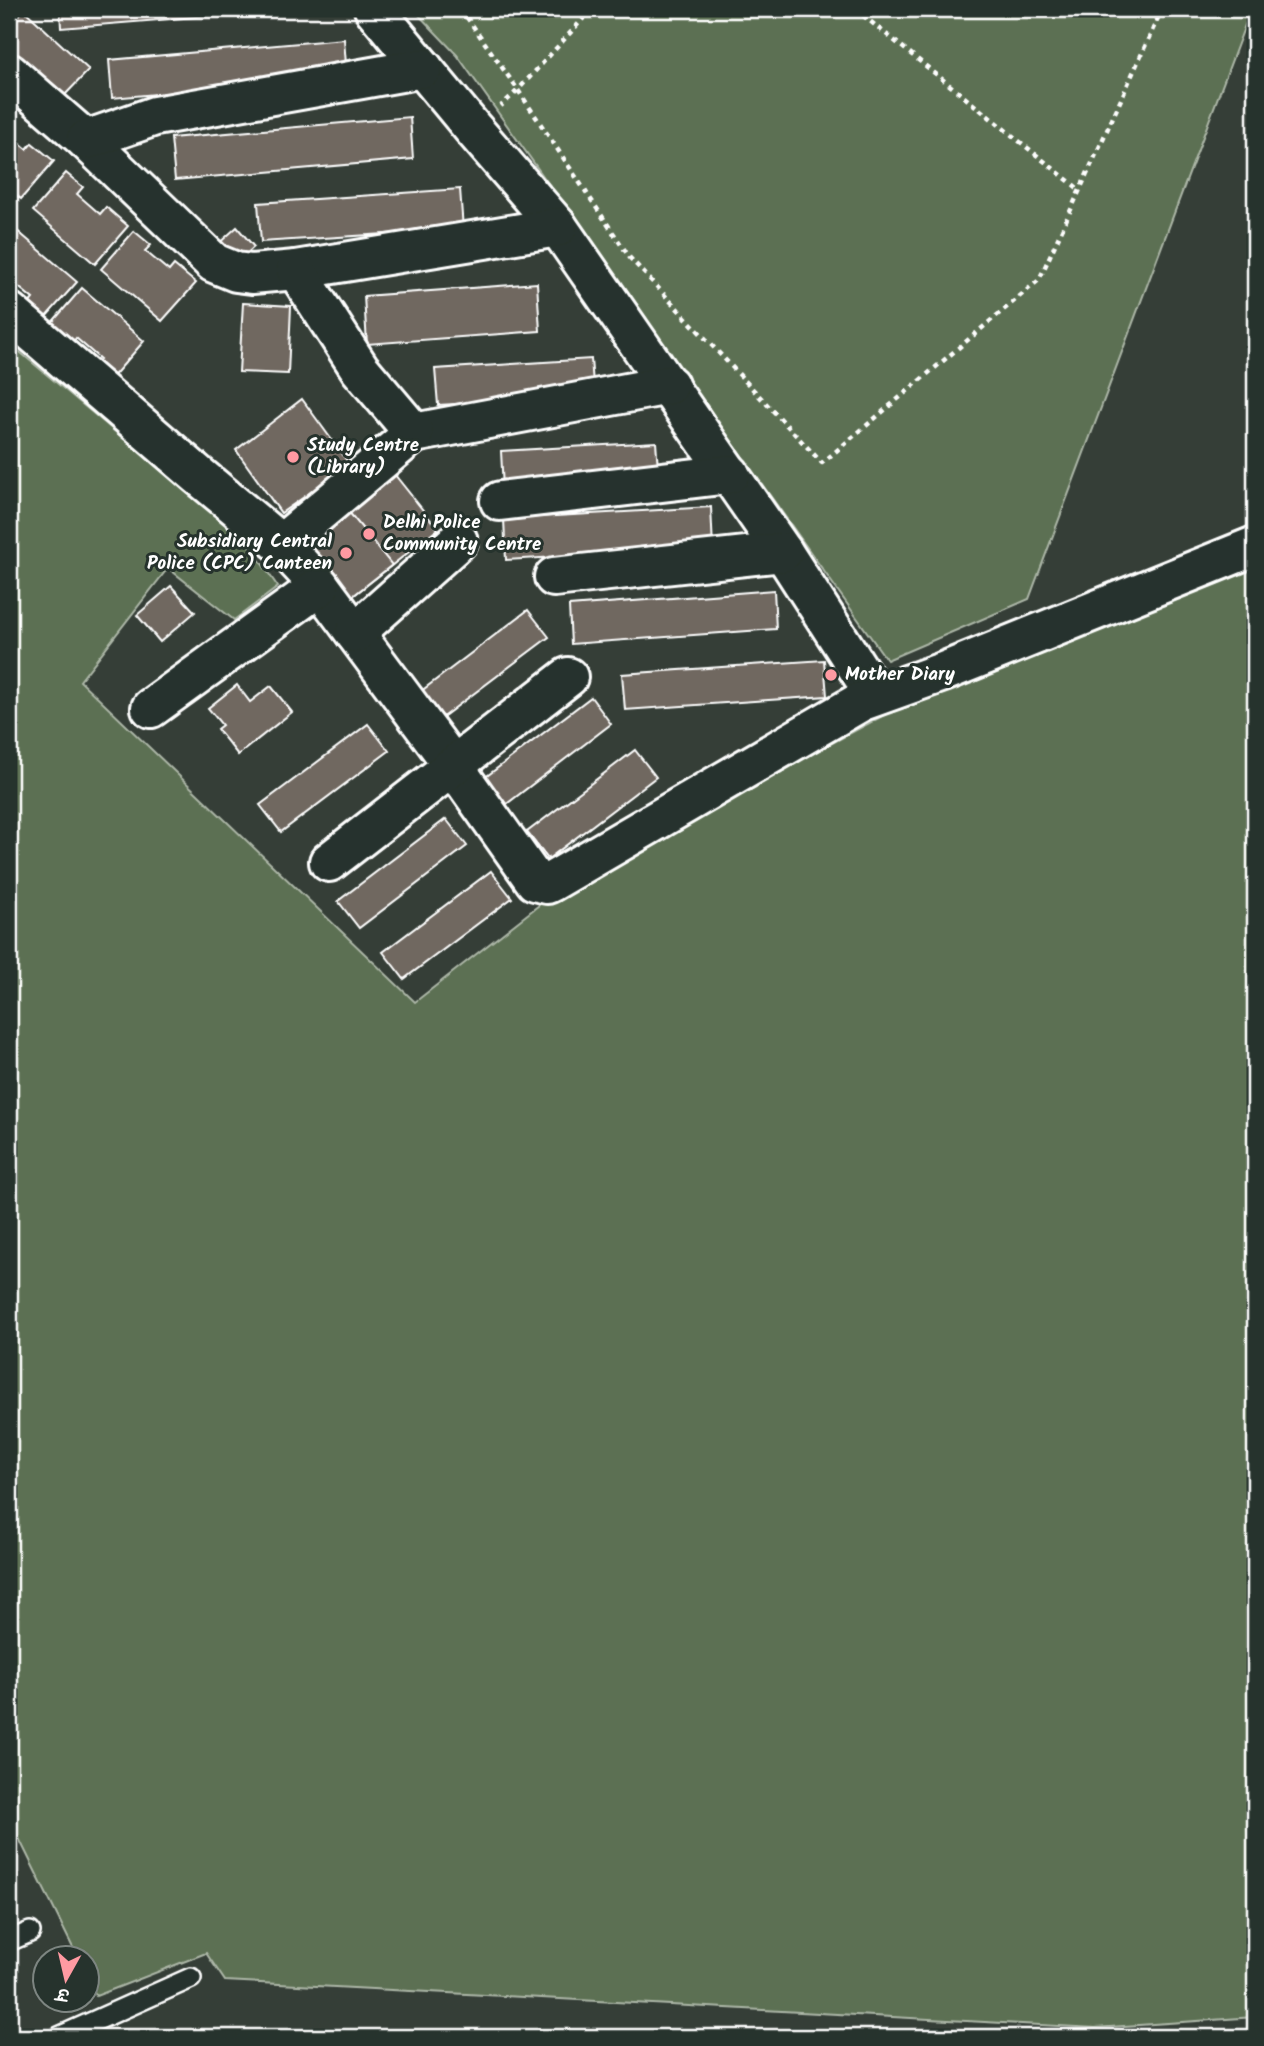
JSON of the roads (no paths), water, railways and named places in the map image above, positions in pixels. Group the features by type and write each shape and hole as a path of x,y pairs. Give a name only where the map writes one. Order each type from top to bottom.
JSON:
{"street":[{"path":"374,9 558,227 783,552 875,695"},
{"path":"86,140 166,114 423,68"},
{"path":"9,73 86,140 214,263 236,272 252,274 296,270 558,227"},
{"path":"296,270 360,369 414,433"},
{"path":"9,312 281,544 320,586 535,881 547,884 862,701 943,672 1255,546"},
{"path":"281,544 414,433 669,385"},
{"path":"500,501 730,474"},
{"path":"355,633 458,541"},
{"path":"554,576 783,552"},
{"path":"151,708 320,586"},
{"path":"329,862 568,677"}],"lane":[{"path":"9,1941 30,1932"},
{"path":"60,2037 191,1978"}],"place":[{"name":"Study Centre (Library)","path":"293,457"},
{"name":"Delhi Police Community Centre","path":"369,534"},
{"name":"Subsidiary Central Police (CPC) Canteen","path":"346,553"},
{"name":"Mother Diary","path":"831,675"}]}
